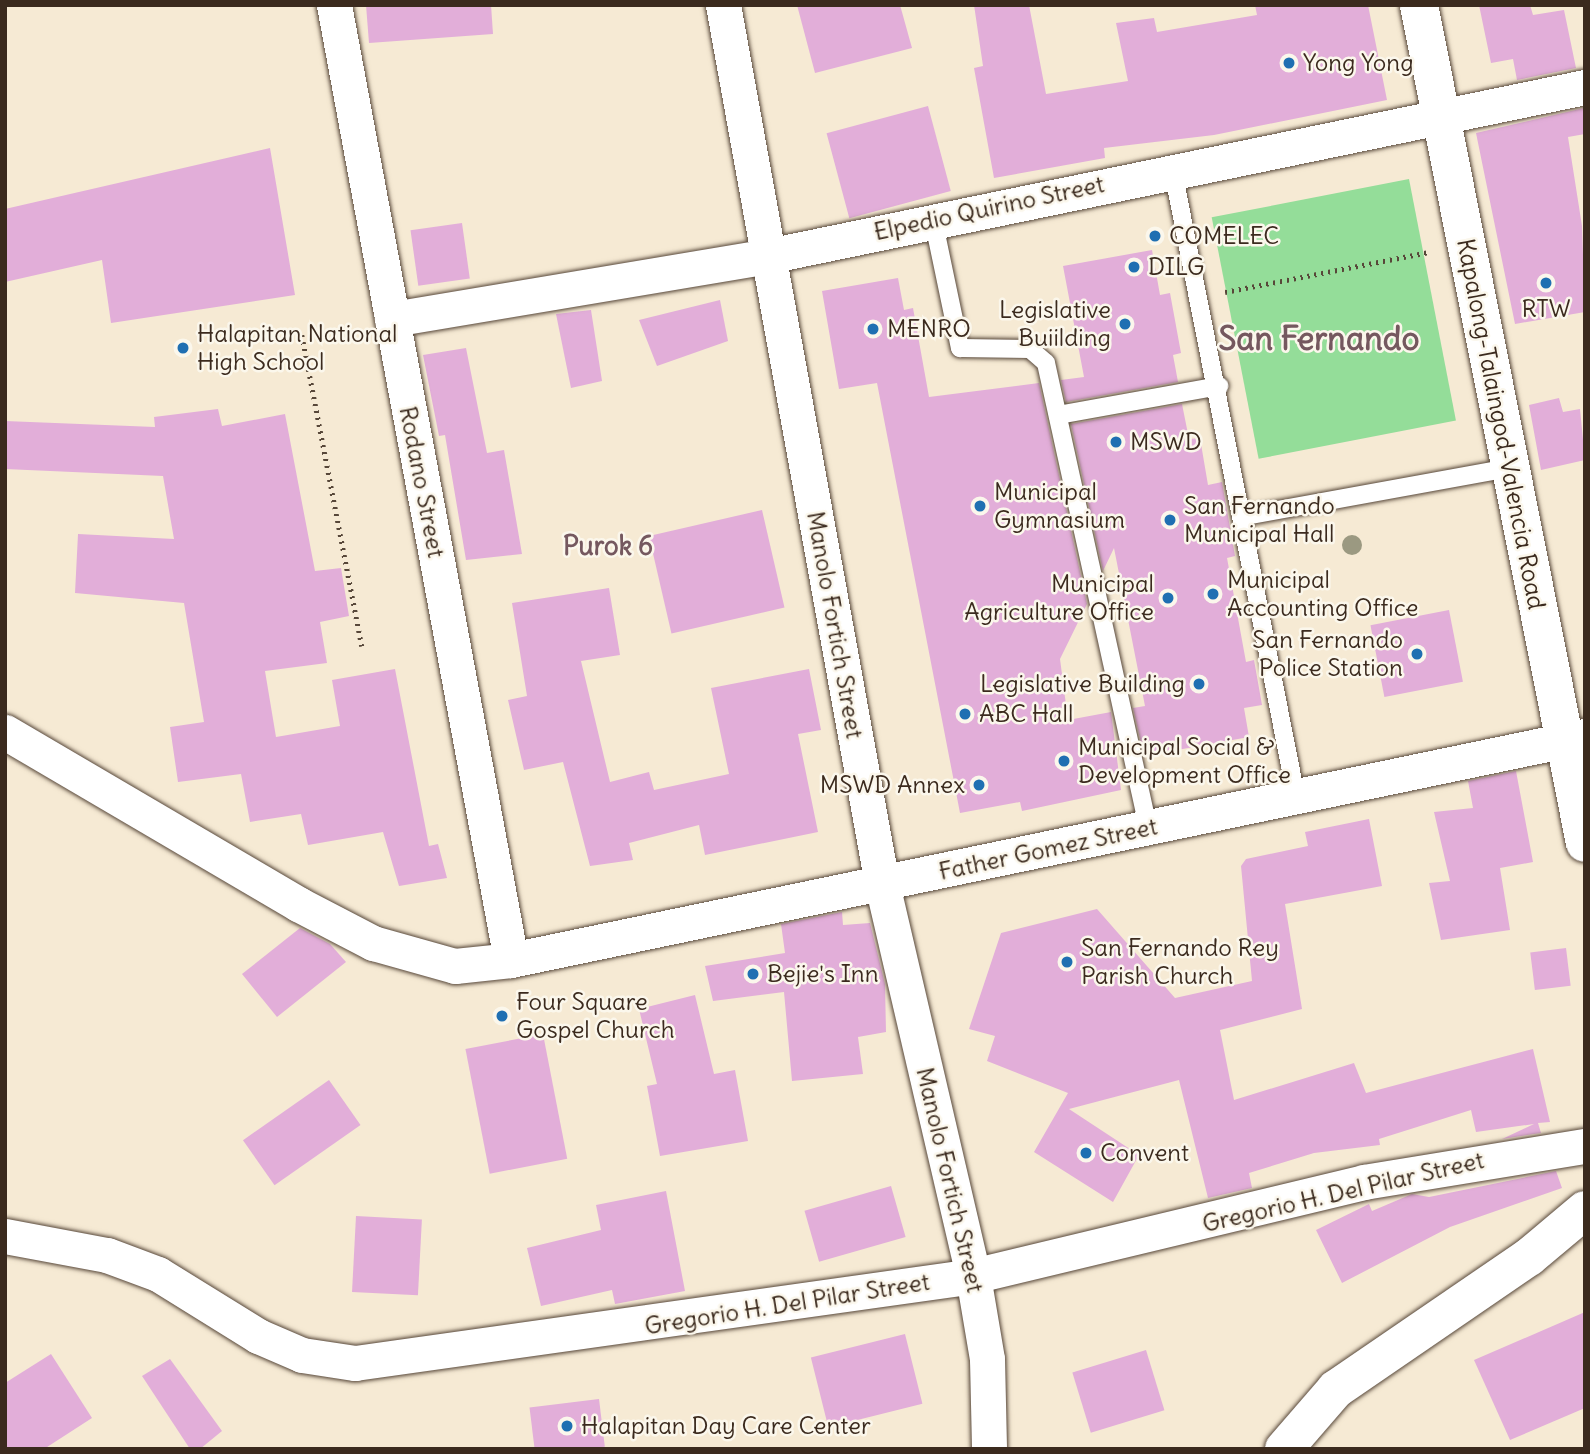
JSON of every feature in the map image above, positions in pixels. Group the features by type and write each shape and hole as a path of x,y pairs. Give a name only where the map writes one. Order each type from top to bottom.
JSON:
{"highway":[{"name":"Kapalong-Talaingod-Valencia Road","path":"1419,5 1508,468 1575,738 1585,843"},
{"path":"1284,1449 1336,1390 1529,1257 1585,1210"}],"street":[{"name":"Rodano Street","path":"334,5 511,960"},
{"name":"Manolo Fortich Street","path":"723,5 882,884 973,1276 987,1359 989,1449"},
{"name":"Elpedio Quirino Street","path":"392,319 768,256 1440,114 1585,87"},
{"name":"Father Gomez Street","path":"5,732 214,860 373,943 455,966 511,960 1575,738"},
{"name":"Gregorio H. Del Pilar Street","path":"5,1236 120,1260 158,1273 258,1336 302,1355 355,1363 973,1276 1364,1182 1585,1146"}],"lane":[{"path":"1173,171 1245,516 1296,796"},
{"path":"933,219 953,340 960,348 1023,348 1041,355 1058,415 1148,828"},
{"path":"1058,415 1219,386"},
{"path":"1245,516 1508,468"}],"path":[{"path":"1200,297 1465,245"},
{"path":"302,335 362,646"}],"green space":[{"path":"1409,179 1456,420 1259,459 1212,217"}],"building":[{"path":"366,5 491,5 493,34 369,43"},
{"path":"797,5 900,5 912,48 815,73"},
{"path":"974,5 1029,5 1046,94 1128,81 1116,23 1154,18 1157,32 1257,15 1255,5 1368,5 1387,100 1214,135 1104,148 1105,158 994,178 974,68 983,66"},
{"path":"1479,5 1530,5 1533,15 1564,10 1576,68 1517,80 1513,59 1491,63"},
{"path":"928,106 951,191 849,218 827,133"},
{"path":"1584,108 1585,134 1568,137 1582,226 1585,312 1515,324 1476,133"},
{"path":"270,148 295,295 111,323 102,260 5,282 5,209"},
{"path":"462,223 470,278 418,286 411,230"},
{"name":"Legislative Buiilding","path":"1152,250 1160,295 1170,293 1181,353 1173,355 1178,382 1066,402 1061,380 1084,377 1063,266"},
{"path":"898,278 904,310 913,308 929,397 1039,383 1087,604 1060,659 1068,720 1111,712 1121,790 1022,811 1020,802 960,813 877,383 839,389 822,291"},
{"path":"720,300 728,341 657,366 639,320"},
{"path":"591,310 602,381 571,388 556,314"},
{"path":"466,348 487,453 504,450 522,554 466,560 445,435 439,436 423,355"},
{"path":"1559,398 1563,412 1580,409 1585,460 1541,470 1529,405"},
{"path":"1182,404 1189,439 1200,438 1208,485 1222,482 1235,556 1227,558 1246,662 1254,660 1262,705 1244,708 1249,737 1144,756 1133,708 1145,706 1114,548 1103,571 1071,424"},
{"path":"218,409 222,426 285,414 315,571 341,568 349,616 320,622 327,663 265,671 276,737 340,726 332,680 395,669 429,846 438,844 447,878 399,886 383,832 308,845 301,814 250,822 241,774 178,782 170,727 204,722 184,603 75,593 78,534 174,539 163,476 5,469 5,421 155,427 154,417"},
{"path":"762,510 784,607 671,634 649,536"},
{"path":"609,588 620,655 581,661 610,782 649,772 654,790 729,774 711,688 809,669 821,730 798,734 818,832 705,855 699,825 629,843 633,860 590,866 563,762 524,770 508,700 527,696 512,603"},
{"name":"San Fernando Police Station","path":"1449,610 1463,682 1384,697 1370,625"},
{"path":"1516,771 1533,862 1500,868 1510,930 1441,940 1429,883 1450,881 1434,812 1473,808 1468,781"},
{"path":"1369,819 1382,886 1285,904 1302,1009 1220,1030 1234,1100 1354,1063 1366,1093 1533,1049 1550,1122 1538,1123 1541,1133 1502,1139 1534,1124 1476,1132 1471,1110 1379,1139 1380,1145 1314,1153 1249,1173 1252,1188 1208,1198 1179,1080 1069,1109 1139,1155 1113,1202 1034,1152 1068,1093 987,1061 995,1036 969,1029 1001,933 1097,909 1175,998 1252,981 1241,866 1246,859 1308,846 1305,832"},
{"path":"842,912 843,925 870,923 885,984 886,1032 858,1037 863,1074 792,1081 784,992 713,1001 705,966 785,953 781,924"},
{"path":"300,928 330,944 346,962 277,1017 242,974"},
{"path":"1566,948 1571,986 1535,990 1530,952"},
{"path":"695,995 714,1074 735,1070 748,1141 660,1156 647,1086 657,1084 639,1009"},
{"path":"543,1034 567,1159 490,1174 465,1049"},
{"path":"329,1080 361,1125 275,1185 243,1140"},
{"path":"1556,1171 1562,1188 1450,1227 1342,1283 1316,1230 1369,1204 1372,1211 1412,1194 1429,1197"},
{"path":"891,1186 906,1237 819,1262 804,1211"},
{"path":"666,1191 685,1291 615,1304 612,1290 541,1306 527,1248 601,1230 596,1205"},
{"path":"356,1216 422,1219 418,1295 352,1292"},
{"path":"1585,1312 1585,1408 1510,1440 1474,1360"},
{"path":"905,1334 922,1404 828,1427 811,1357"},
{"path":"1146,1350 1164,1410 1091,1433 1072,1373"},
{"path":"51,1354 92,1418 44,1449 5,1449 5,1383"},
{"path":"170,1359 222,1431 200,1449 190,1449 142,1376"},
{"name":"Halapitan Day Care Center","path":"599,1399 605,1447 535,1449 530,1408"}],"place":[{"name":"Yong Yong","path":"1289,63"},
{"name":"COMELEC","path":"1155,236"},
{"name":"DILG","path":"1134,267"},
{"name":"RTW","path":"1546,283"},
{"name":"Legislative Buiilding","path":"1125,324"},
{"name":"MENRO","path":"873,329"},
{"name":"Halapitan National High School","path":"183,348"},
{"name":"MSWD","path":"1116,442"},
{"name":"Municipal Gymnasium","path":"980,506"},
{"name":"San Fernando Municipal Hall","path":"1170,520"},
{"name":"Municipal Accounting Office","path":"1213,594"},
{"name":"Municipal Agriculture Office","path":"1168,598"},
{"name":"San Fernando Police Station","path":"1417,654"},
{"name":"Legislative Building","path":"1199,684"},
{"name":"ABC Hall","path":"965,714"},
{"name":"Municipal Social & Development Office","path":"1064,761"},
{"name":"MSWD Annex","path":"979,785"},
{"name":"San Fernando Rey Parish Church","path":"1067,962"},
{"name":"Bejie's Inn","path":"753,974"},
{"name":"Four Square Gospel Church","path":"502,1016"},
{"name":"Convent","path":"1086,1153"},
{"name":"Halapitan Day Care Center","path":"567,1426"}],"district":[{"name":"San Fernando","path":"1319,339"},
{"name":"Purok 6","path":"608,546"}]}
